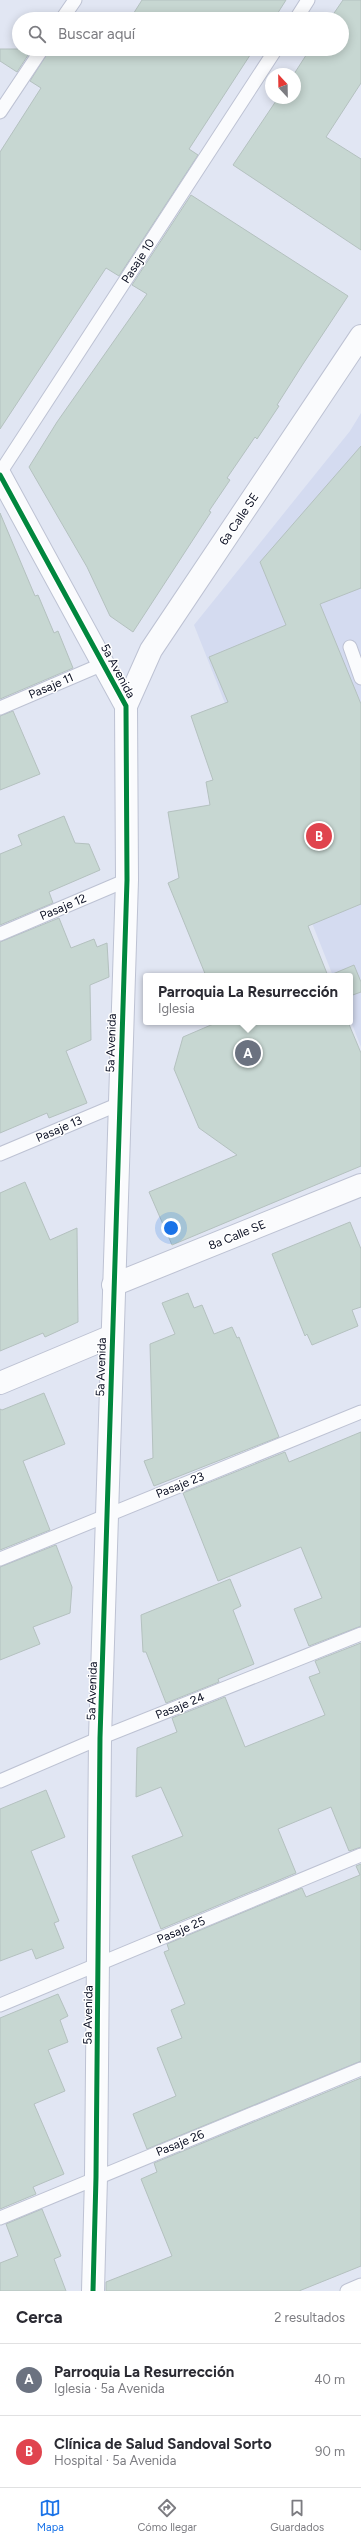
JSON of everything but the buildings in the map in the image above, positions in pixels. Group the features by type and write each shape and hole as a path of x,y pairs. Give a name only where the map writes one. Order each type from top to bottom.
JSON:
{"street":[{"name":"6a Calle SE","path":"126,706 151,650 361,336"},
{"name":"5a Avenida","path":"0,474 5,497 126,706 127,880 118,1104 100,1738 96,2177 93,2291"},
{"name":"8a Calle SE","path":"113,1285 361,1185"},
{"path":"0,1383 112,1336"}],"lane":[{"path":"67,12 75,0"},
{"path":"300,12 308,0"},
{"path":"0,112 37,56"},
{"name":"Pasaje 10","path":"0,474 271,56"},
{"path":"350,647 361,678"},
{"name":"Pasaje 11","path":"0,708 103,664"},
{"name":"Pasaje 12","path":"0,934 127,880"},
{"name":"Pasaje 13","path":"0,1154 118,1104"},
{"name":"Pasaje 23","path":"0,1559 107,1514 361,1412"},
{"name":"Pasaje 24","path":"0,1781 100,1738 361,1634"},
{"name":"Pasaje 25","path":"0,2004 361,1855"},
{"name":"Pasaje 26","path":"0,2218 361,2068"},
{"path":"347,2291 361,2285"}],"shaded area":[{"path":"361,413 361,1047 352,1025 353,973 332,973 194,625 350,431"}],"cycle path":[{"path":"0,475 126,706 127,880 100,1738 96,2177 93,2291"}],"place":[{"name":"Clínica de Salud Sandoval Sorto","path":"319,836"},
{"name":"Parroquia La Resurrección","path":"248,1053"}]}
